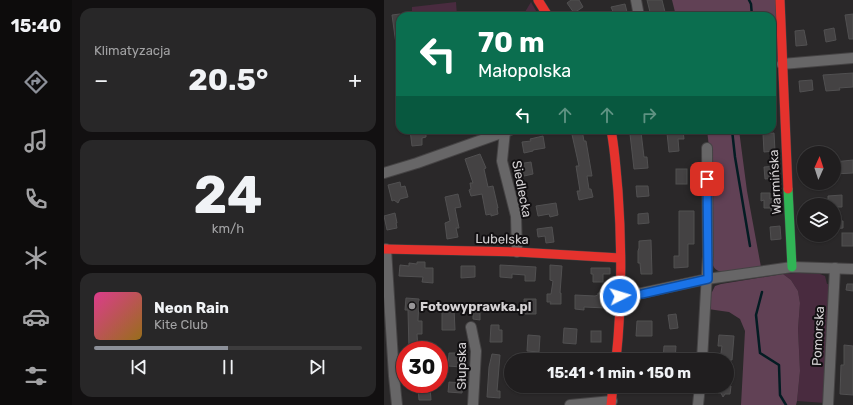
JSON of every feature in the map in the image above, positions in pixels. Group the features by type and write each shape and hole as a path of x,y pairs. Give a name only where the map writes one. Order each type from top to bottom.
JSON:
{"street":[{"path":"538,0 546,12"},
{"path":"636,0 638,12"},
{"name":"Warmińska","path":"780,0 792,267"},
{"path":"782,64 853,58"},
{"path":"384,173 499,134"},
{"name":"Siedlecka","path":"507,134 502,161 516,216 517,252"},
{"path":"611,134 618,194 620,258 619,335 617,353"},
{"path":"703,353 708,279 707,148"},
{"path":"385,249 397,405"},
{"name":"Lubelska","path":"385,249 517,252 620,258"},
{"path":"620,296 642,294 708,279 792,267 853,269"},
{"name":"Pomorska","path":"828,405 835,268"},
{"name":"Słupska","path":"471,327 476,351 473,405"},
{"path":"570,405 612,403 613,393"},
{"path":"698,405 699,393"}],"shaded area":[{"path":"672,0 776,0 778,64 776,64 776,12 675,12"},
{"path":"456,2 457,12 412,12 412,7"},
{"path":"531,2 537,12 525,12"},
{"path":"707,134 740,134 747,191 761,267 724,272 716,270 713,266 711,258"},
{"path":"783,274 820,274 825,276 827,284 830,284 825,403 797,401 800,371 798,329 800,303 798,291 791,280"},
{"path":"783,274 791,280 798,291 800,303 798,329 800,371 796,405 741,405 745,331 740,319 729,312 708,309 709,292 712,292 715,286 721,284"}],"building":[{"path":"571,0 579,0 583,7 573,12 567,3"},
{"path":"647,0 662,0 665,12 650,12"},
{"path":"625,4 627,12 613,12 611,7"},
{"path":"396,14 396,44 392,15"},
{"path":"853,14 853,39 849,39 845,15"},
{"path":"834,28 836,40 826,42 824,30"},
{"path":"804,30 807,45 796,46 795,31"},
{"path":"853,73 853,87 826,91 823,75"},
{"path":"812,80 813,90 800,92 799,81"},
{"path":"410,134 426,134 426,137 422,138 422,145 412,146"},
{"path":"572,134 583,134 584,141 586,141 592,176 587,176 589,189 591,189 593,197 579,200 577,191 580,191 576,166 579,166"},
{"path":"630,134 641,134 644,157 647,157 648,168 634,169"},
{"path":"667,134 683,134 684,139 678,139 679,151 669,152"},
{"path":"763,134 774,134 775,151 764,152"},
{"path":"543,136 545,148 524,153 522,142 531,141 530,139"},
{"path":"480,154 486,168 484,169 488,187 493,186 498,208 498,214 491,216 491,214 486,215 482,194 471,196 469,190 471,189 470,183 473,183 465,159"},
{"path":"853,160 853,173 841,174 841,161"},
{"path":"531,162 533,174 524,176 523,173 520,173 518,164"},
{"path":"777,166 776,178 765,179 764,167"},
{"path":"676,169 687,169 687,184 676,184"},
{"path":"400,182 401,187 405,186 408,197 400,199 398,203 394,200 392,201 388,185"},
{"path":"636,186 648,186 649,196 637,197"},
{"path":"761,193 770,193 770,199 779,198 779,213 771,214 771,208 764,208 764,200 761,201"},
{"path":"458,194 461,207 455,208 459,228 456,228 458,237 447,239 445,223 450,221 445,197"},
{"path":"842,195 842,207 841,198 828,198 828,196"},
{"path":"556,203 558,215 550,217 549,214 538,216 536,206"},
{"path":"679,211 694,211 694,244 688,244 688,267 674,268 674,256 679,256"},
{"path":"395,213 397,228 387,230 384,216"},
{"path":"648,213 649,223 638,224 638,214"},
{"path":"841,221 843,221 843,228 841,228"},
{"path":"780,226 781,239 771,240 770,227"},
{"path":"552,227 554,242 546,243 545,236 538,237 537,229"},
{"path":"842,233 853,233 853,246 842,246"},
{"path":"651,240 652,274 641,274 640,263 638,263 639,241"},
{"path":"417,262 425,262 425,268 433,268 433,283 422,282 423,277 399,276 400,265 409,266 409,263 417,264"},
{"path":"500,265 536,267 535,281 525,281 525,275 512,274 512,278 500,277"},
{"path":"550,265 562,266 560,293 561,304 550,304 551,302 547,302 547,294 551,294 553,281 550,280"},
{"path":"461,266 475,266 475,277 461,278"},
{"path":"591,268 610,268 610,274 603,274 603,282 593,282"},
{"path":"847,284 853,284 853,291 846,290"},
{"path":"598,293 606,293 606,308 584,307 584,310 575,309 575,295 595,296 598,295"},
{"path":"406,298 419,299 418,321 422,321 422,334 417,334 417,341 409,341 408,310 405,310"},
{"path":"524,299 536,299 536,314 525,314"},
{"path":"442,308 454,309 455,330 442,330"},
{"path":"473,308 480,308 480,320 473,319"},
{"path":"676,314 678,328 670,329 668,315"},
{"path":"637,321 652,321 652,336 636,336"},
{"path":"491,325 499,325 499,330 502,330 502,342 490,342"},
{"path":"564,328 577,329 576,344 563,343"},
{"path":"591,331 601,331 601,342 591,342"},
{"path":"528,335 540,336 539,352 527,351"},
{"path":"719,335 734,336 733,353 721,353 722,346 718,346"},
{"path":"844,345 853,346 853,395 840,394 841,365 844,365"},
{"path":"664,346 676,346 676,353 664,353"},
{"path":"449,353 462,353 461,367 448,366"},
{"path":"492,354 500,355 497,391 500,391 500,398 487,397 489,367"},
{"path":"449,382 463,383 462,393 448,392"},
{"path":"418,393 430,393 431,400 419,400"},
{"path":"721,393 730,393 725,394 723,397"}],"waterway":[{"path":"749,0 752,12"},
{"path":"732,134 750,246"},
{"path":"762,292 756,315 760,353 779,365 780,395 786,405"}],"traffic: fast":[{"path":"788,189 792,267"}],"traffic: jam":[{"path":"538,0 546,12"},
{"path":"780,0 788,189"},
{"path":"612,134 618,191 621,255 616,353"},
{"path":"384,249 517,252 620,258"},
{"path":"611,405 612,393"}],"place":[{"name":"Fotowyprawka.pl","path":"412,306"}],"route":[{"path":"620,296 642,294 708,279 707,179"}]}
